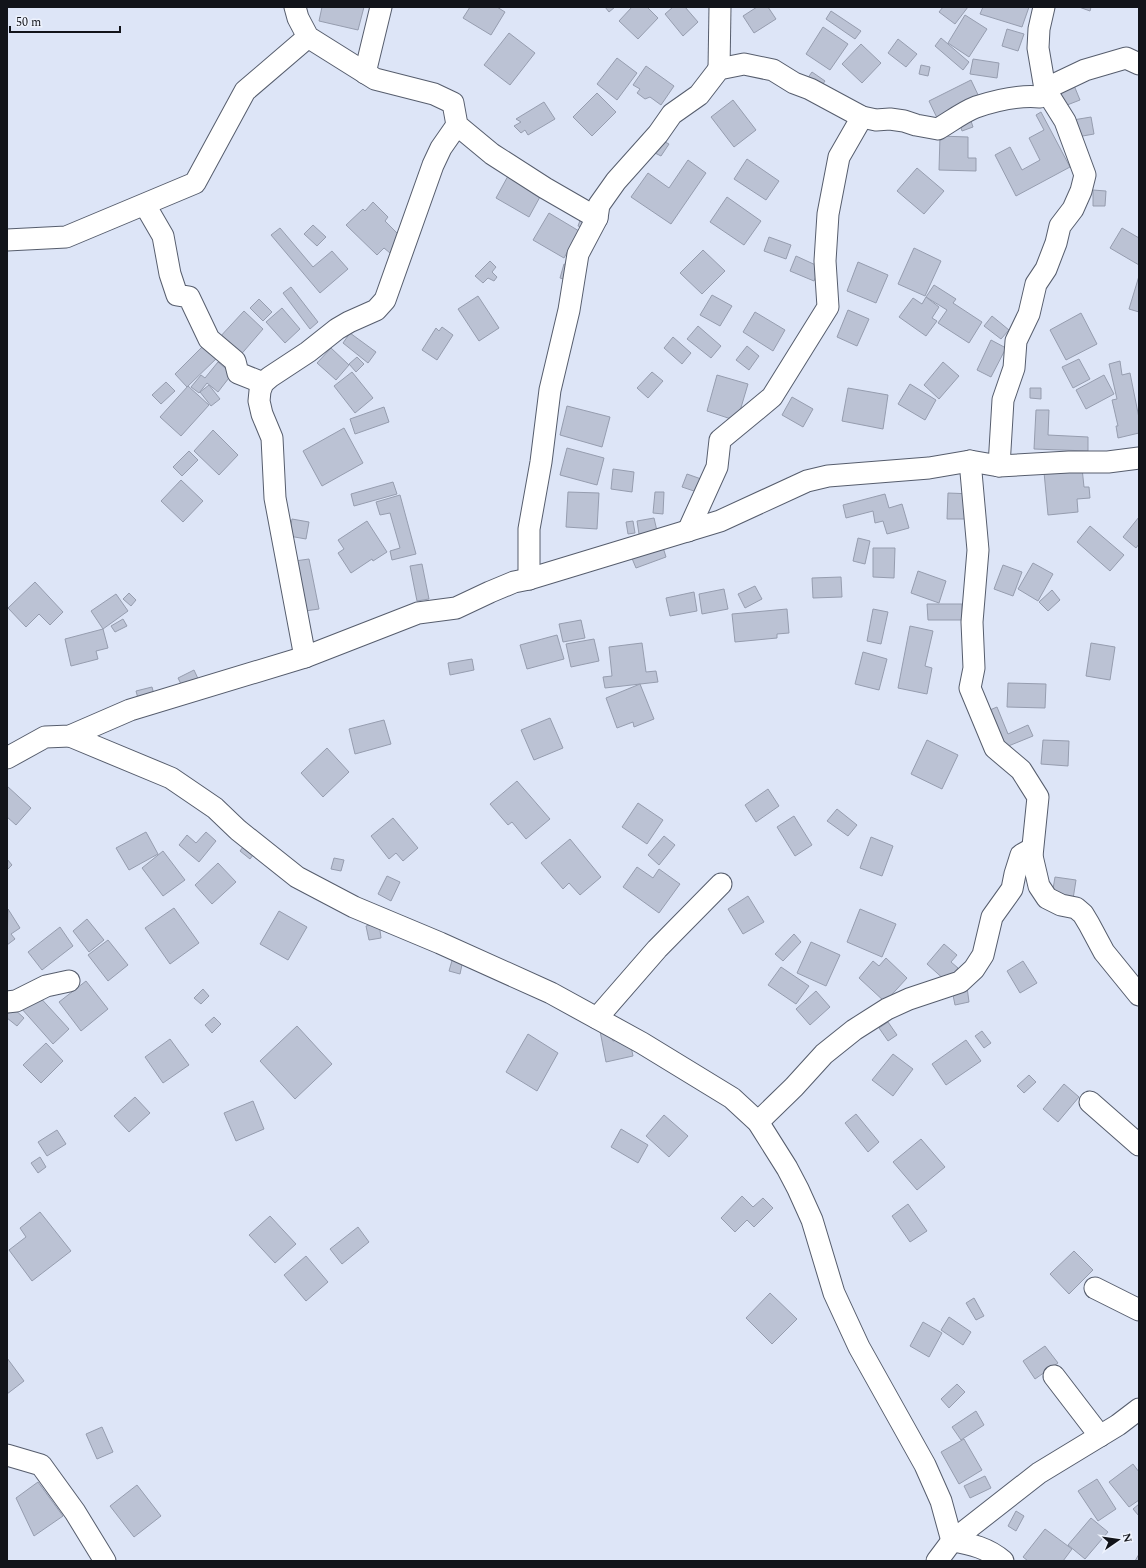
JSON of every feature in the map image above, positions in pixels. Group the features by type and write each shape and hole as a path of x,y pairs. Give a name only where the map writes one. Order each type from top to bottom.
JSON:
{"street":[{"path":"295,7 298,18 308,37 375,79 434,94 453,103 457,125 498,158 545,188 597,218"},
{"path":"365,73 382,7"},
{"path":"529,579 529,529 541,462 550,390 569,310 578,254 597,218 599,205 616,180 658,134 672,114 700,95 719,69 720,7"},
{"path":"999,466 1003,400 1014,368 1016,341 1029,314 1036,284 1046,269 1056,243 1060,226 1073,209 1081,191 1085,175 1065,121 1045,89 1038,48 1039,29 1044,7"},
{"path":"7,240 66,237 195,183 245,91 308,37"},
{"path":"719,69 744,64 773,70 794,83 810,89 862,117 876,120 890,119 904,121 938,129 975,108 1010,99 1029,96 1040,97 1045,89 1085,70 1126,58 1139,64"},
{"path":"688,531 717,467 720,440 772,397 828,307 825,261 828,214 839,157 862,117"},
{"path":"305,657 275,498 272,438 262,414 259,401 260,391 263,383 338,329 349,322 376,310 385,300 432,165 457,125"},
{"path":"145,205 162,236 170,274 177,295 190,297 210,339 235,361 238,373 263,383"},
{"path":"7,758 45,737 70,736 130,710 305,657 418,613 456,608 514,582 529,579 720,521 807,481 828,476 929,468 970,461 999,466 1068,462 1108,462 1139,458"},
{"path":"970,461 978,550 973,614 974,668 970,688 995,748 1021,770 1038,797 1032,856 1039,886 1047,898 1060,905 1076,908 1083,914 1104,952 1139,995"},
{"path":"70,736 171,778 215,808 243,834 297,877 354,906 518,978 597,1018 642,1043 732,1098 758,1122 787,1168 798,1189 812,1220 834,1292 858,1347 925,1465 941,1501 952,1541"},
{"path":"758,1122 794,1087 824,1054 854,1030 894,1006 909,999 960,982 974,969 983,955 992,917 1012,889 1021,855 1028,851 1032,856"},
{"path":"597,1018 657,950 721,884"},
{"path":"7,1002 16,1001 46,986 69,981"},
{"path":"1090,1102 1139,1145"},
{"path":"1095,1288 1139,1310"},
{"path":"1054,1376 1100,1436"},
{"path":"936,1561 952,1541 1039,1473 1118,1425 1139,1409"},
{"path":"7,1455 41,1465 75,1512 105,1561"},
{"path":"952,1541 986,1550 1003,1561"}],"building":[{"path":"322,7 364,7 358,30 319,21"},
{"path":"470,7 497,7 505,12 491,35 463,18"},
{"path":"605,7 615,7 609,12"},
{"path":"632,7 647,7 658,18 638,39 619,21"},
{"path":"673,7 685,7 698,22 683,36 665,14"},
{"path":"757,7 768,7 776,19 754,33 743,16"},
{"path":"943,7 968,7 955,24 939,12"},
{"path":"983,7 1029,7 1022,27 980,14"},
{"path":"1079,7 1091,7 1090,11"},
{"path":"831,11 861,31 855,39 826,19"},
{"path":"965,15 987,29 969,57 948,43"},
{"path":"823,27 848,44 830,70 806,54"},
{"path":"1007,29 1024,34 1018,51 1002,46"},
{"path":"509,33 535,53 510,85 484,65"},
{"path":"941,38 969,62 963,70 935,46"},
{"path":"898,39 917,54 906,67 888,53"},
{"path":"861,44 881,63 862,83 842,64"},
{"path":"617,58 637,73 617,100 597,84"},
{"path":"973,59 999,63 997,78 970,74"},
{"path":"921,65 930,67 928,76 919,74"},
{"path":"646,66 674,86 661,105 650,97 645,99 637,93 640,89 633,85"},
{"path":"812,72 825,81 820,88 807,79"},
{"path":"971,80 980,99 938,120 929,101"},
{"path":"1073,83 1080,100 1062,107 1055,90"},
{"path":"597,93 616,112 592,136 573,117"},
{"path":"733,100 756,130 734,147 711,117"},
{"path":"544,102 555,119 528,135 525,130 521,133 514,126 521,122 516,119"},
{"path":"1041,112 1070,167 1016,196 995,155 1010,147 1022,170 1040,160 1029,138 1044,130 1036,115"},
{"path":"1091,117 1094,134 1077,137 1073,120"},
{"path":"970,118 973,127 962,131 959,121"},
{"path":"940,136 968,137 968,158 976,158 976,171 939,170"},
{"path":"663,141 669,144 661,156 655,153"},
{"path":"747,159 779,181 766,200 734,179"},
{"path":"688,160 706,173 671,224 631,197 648,173 669,188"},
{"path":"917,168 944,191 924,214 897,191"},
{"path":"508,176 541,195 529,217 496,198"},
{"path":"1093,190 1106,191 1105,206 1093,206"},
{"path":"727,197 761,221 744,245 710,222"},
{"path":"373,202 388,217 385,221 403,239 390,253 384,248 377,255 346,225 363,209 365,211"},
{"path":"549,213 579,231 564,258 533,240"},
{"path":"582,215 588,229 578,226"},
{"path":"313,225 326,237 317,246 304,234"},
{"path":"280,228 313,267 332,251 348,269 320,293 271,235"},
{"path":"1122,228 1139,238 1139,265 1110,248"},
{"path":"769,237 791,245 786,259 764,251"},
{"path":"914,248 941,261 925,296 898,284"},
{"path":"703,250 725,271 702,294 680,273"},
{"path":"796,256 820,267 814,281 790,271"},
{"path":"490,261 496,267 492,272 497,277 494,281 488,278 483,283 475,276"},
{"path":"858,262 888,275 876,303 847,291"},
{"path":"564,264 575,267 571,281 560,278"},
{"path":"1139,276 1139,312 1129,309"},
{"path":"934,285 956,299 953,303 982,322 969,343 938,323 947,310 926,297"},
{"path":"291,287 318,322 310,329 283,293"},
{"path":"712,295 732,306 720,326 700,315"},
{"path":"478,296 499,328 479,341 458,309"},
{"path":"926,297 939,307 932,318 937,321 926,336 899,317 913,298 922,304"},
{"path":"259,299 272,312 263,321 250,308"},
{"path":"282,308 300,329 285,343 266,322"},
{"path":"848,310 869,319 857,346 837,337"},
{"path":"244,311 263,329 238,358 218,339"},
{"path":"755,312 785,330 773,351 743,332"},
{"path":"1081,313 1097,344 1066,360 1050,330"},
{"path":"992,316 1009,330 1001,339 984,326"},
{"path":"698,326 721,346 711,358 687,339"},
{"path":"442,327 453,335 437,360 422,350 436,328 439,331"},
{"path":"350,333 376,352 368,363 343,343"},
{"path":"673,337 691,353 682,364 664,348"},
{"path":"991,340 1006,348 991,377 977,370"},
{"path":"206,343 219,356 187,387 175,374"},
{"path":"747,346 759,356 749,370 736,360"},
{"path":"331,348 349,365 336,380 317,363"},
{"path":"357,357 364,364 356,372 349,364"},
{"path":"1079,359 1090,379 1073,388 1062,367"},
{"path":"1120,361 1122,375 1130,373 1139,418 1139,433 1118,438 1116,426 1118,426 1112,400 1117,399 1109,364"},
{"path":"218,362 232,374 218,392 207,383 199,393 191,387 201,375 205,378"},
{"path":"943,362 959,376 939,399 924,385"},
{"path":"352,372 373,398 355,413 334,386"},
{"path":"652,372 663,381 648,398 637,388"},
{"path":"717,375 748,384 737,421 707,411"},
{"path":"1104,375 1114,394 1086,409 1076,390"},
{"path":"166,382 175,391 161,404 152,395"},
{"path":"910,384 936,400 925,420 898,404"},
{"path":"209,385 220,399 211,406 200,392"},
{"path":"188,386 209,405 181,436 160,417"},
{"path":"848,388 888,395 883,429 842,421"},
{"path":"1030,388 1041,388 1041,399 1030,398"},
{"path":"792,397 813,409 803,427 782,415"},
{"path":"567,406 610,417 602,447 560,435"},
{"path":"384,407 389,422 355,434 350,419"},
{"path":"1036,410 1049,410 1048,435 1088,437 1088,451 1034,449"},
{"path":"344,428 363,463 322,486 303,451"},
{"path":"213,430 238,455 219,475 194,451"},
{"path":"567,448 604,458 597,485 560,475"},
{"path":"189,451 198,460 182,476 173,467"},
{"path":"1082,468 1084,487 1089,487 1090,498 1077,499 1078,512 1048,515 1044,472"},
{"path":"613,469 634,472 632,492 611,489"},
{"path":"687,474 704,480 700,493 682,487"},
{"path":"181,480 203,501 183,522 161,501"},
{"path":"393,482 397,494 354,506 351,494"},
{"path":"568,492 599,493 597,529 566,527"},
{"path":"655,492 664,492 663,514 653,513"},
{"path":"948,493 973,494 972,519 947,519"},
{"path":"885,494 889,508 902,504 909,528 887,534 883,521 875,523 873,511 846,518 843,505"},
{"path":"400,495 416,554 392,560 390,551 400,548 390,513 380,515 376,502"},
{"path":"1139,517 1139,544 1136,548 1123,537"},
{"path":"654,518 657,531 639,534 637,521"},
{"path":"292,519 309,522 306,539 289,536"},
{"path":"367,521 387,552 373,561 372,559 351,573 338,553 344,549 338,540"},
{"path":"633,521 635,533 628,534 626,522"},
{"path":"1090,526 1124,555 1110,571 1077,542"},
{"path":"858,538 870,541 865,564 853,561"},
{"path":"662,544 666,557 636,568 631,556"},
{"path":"873,548 895,548 894,578 873,577"},
{"path":"309,559 319,609 305,611 295,561"},
{"path":"1033,563 1053,574 1038,601 1018,589"},
{"path":"422,564 429,599 417,601 410,566"},
{"path":"1003,565 1022,572 1013,596 994,589"},
{"path":"918,571 946,581 939,603 911,593"},
{"path":"841,577 842,597 813,598 812,578"},
{"path":"35,582 63,612 50,625 39,614 26,627 8,608"},
{"path":"755,586 762,599 745,608 738,594"},
{"path":"724,589 728,609 702,614 699,594"},
{"path":"1052,590 1060,600 1048,611 1039,602"},
{"path":"694,592 697,611 670,616 666,598"},
{"path":"129,593 136,600 131,606 123,599"},
{"path":"116,594 128,611 103,629 91,611"},
{"path":"927,604 962,604 962,620 928,620"},
{"path":"787,609 789,633 777,634 777,638 735,642 732,614"},
{"path":"873,609 888,612 881,644 867,641"},
{"path":"123,619 127,626 115,632 111,626"},
{"path":"581,620 585,638 563,642 559,624"},
{"path":"910,626 933,631 925,666 932,668 927,694 898,688"},
{"path":"103,629 108,648 96,651 98,659 71,666 65,639"},
{"path":"557,635 564,659 527,669 520,645"},
{"path":"594,639 599,661 571,667 566,644"},
{"path":"642,643 646,672 656,671 658,682 605,688 603,677 612,676 609,647"},
{"path":"1091,643 1115,647 1110,680 1086,676"},
{"path":"863,652 887,659 879,690 855,684"},
{"path":"472,659 474,670 450,675 448,663"},
{"path":"194,670 200,683 184,690 178,678"},
{"path":"1008,683 1046,684 1045,708 1007,707"},
{"path":"640,684 654,719 634,727 633,722 617,728 606,698"},
{"path":"152,687 155,698 139,702 136,691"},
{"path":"997,707 1008,734 1028,725 1033,736 1001,749 985,712"},
{"path":"550,718 563,748 534,760 521,730"},
{"path":"384,720 391,744 355,754 349,729"},
{"path":"927,740 958,755 942,789 911,774"},
{"path":"1043,740 1069,741 1068,766 1041,764"},
{"path":"327,748 349,772 323,797 301,773"},
{"path":"517,781 550,819 526,839 512,822 508,825 490,804"},
{"path":"7,786 31,808 16,825 7,817"},
{"path":"768,789 779,806 756,822 745,805"},
{"path":"638,803 663,820 647,844 622,827"},
{"path":"837,809 857,825 848,836 827,821"},
{"path":"794,816 812,845 795,856 777,827"},
{"path":"393,818 418,848 403,861 396,853 389,859 371,836"},
{"path":"146,832 158,854 129,870 116,848"},
{"path":"206,832 216,841 199,862 179,845 187,835 196,843"},
{"path":"664,836 675,845 659,865 648,855"},
{"path":"871,837 893,846 882,876 860,868"},
{"path":"570,839 601,877 580,895 569,883 563,889 541,863"},
{"path":"246,843 256,851 250,859 240,851"},
{"path":"163,851 185,880 163,896 142,868"},
{"path":"334,858 344,860 341,871 331,869"},
{"path":"7,859 12,865 7,870"},
{"path":"218,863 236,882 212,904 195,885"},
{"path":"637,867 653,878 659,869 680,884 659,913 623,887"},
{"path":"387,876 400,882 391,901 378,894"},
{"path":"1055,877 1076,880 1073,899 1052,895"},
{"path":"748,896 764,922 743,934 728,909"},
{"path":"174,908 199,943 170,964 145,928"},
{"path":"8,909 20,928 11,934 15,939 7,945"},
{"path":"860,909 896,924 882,957 847,942"},
{"path":"279,911 307,927 288,960 260,944"},
{"path":"87,919 104,940 89,952 73,931"},
{"path":"379,923 381,938 369,940 366,926"},
{"path":"60,927 73,946 42,970 28,952"},
{"path":"794,934 801,942 783,961 775,954"},
{"path":"108,940 128,965 108,981 88,955"},
{"path":"811,942 840,955 826,986 797,973"},
{"path":"944,944 957,955 951,962 958,968 947,982 927,964"},
{"path":"453,957 463,960 460,974 449,971"},
{"path":"886,958 907,978 885,1002 859,978 873,961 879,966"},
{"path":"1023,961 1037,983 1020,993 1007,971"},
{"path":"781,967 809,986 796,1004 768,985"},
{"path":"86,981 108,1009 81,1031 59,1002"},
{"path":"967,987 969,1002 955,1005 952,990"},
{"path":"203,989 209,996 201,1004 194,998"},
{"path":"816,991 830,1007 810,1025 796,1009"},
{"path":"36,993 69,1029 53,1044 21,1008"},
{"path":"12,1007 24,1018 17,1026 7,1018 7,1012"},
{"path":"214,1017 221,1024 212,1033 205,1025"},
{"path":"888,1022 897,1035 888,1041 879,1028"},
{"path":"297,1026 332,1064 295,1099 260,1061"},
{"path":"610,1029 613,1041 629,1037 633,1056 606,1062 600,1031"},
{"path":"982,1031 991,1043 984,1048 975,1036"},
{"path":"528,1034 558,1053 537,1091 506,1072"},
{"path":"170,1039 189,1065 163,1083 145,1057"},
{"path":"966,1040 981,1061 946,1085 932,1064"},
{"path":"46,1043 63,1061 41,1083 23,1065"},
{"path":"893,1054 913,1069 893,1096 872,1080"},
{"path":"1029,1075 1036,1082 1024,1093 1017,1086"},
{"path":"1064,1084 1079,1097 1058,1122 1043,1109"},
{"path":"135,1097 150,1113 129,1132 114,1116"},
{"path":"253,1101 264,1129 236,1141 224,1113"},
{"path":"856,1114 879,1142 868,1152 845,1123"},
{"path":"664,1115 688,1136 669,1157 646,1136"},
{"path":"621,1129 648,1145 638,1163 611,1147"},
{"path":"57,1130 66,1144 47,1156 38,1142"},
{"path":"921,1139 945,1167 917,1190 893,1162"},
{"path":"40,1157 46,1167 38,1173 31,1163"},
{"path":"742,1196 753,1207 763,1198 773,1208 754,1227 747,1220 735,1232 721,1218"},
{"path":"908,1204 927,1231 910,1242 892,1216"},
{"path":"40,1212 71,1251 32,1281 9,1250 26,1237 20,1228"},
{"path":"270,1216 296,1244 275,1263 249,1235"},
{"path":"358,1227 369,1242 342,1264 330,1249"},
{"path":"1074,1251 1093,1270 1069,1294 1050,1274"},
{"path":"306,1256 328,1282 306,1301 284,1275"},
{"path":"770,1293 797,1319 772,1344 746,1318"},
{"path":"974,1298 984,1316 976,1320 966,1303"},
{"path":"949,1317 971,1332 963,1345 941,1330"},
{"path":"923,1322 942,1333 929,1357 910,1346"},
{"path":"1045,1346 1058,1363 1035,1379 1023,1361"},
{"path":"7,1358 24,1381 7,1394"},
{"path":"957,1384 965,1392 949,1408 941,1399"},
{"path":"976,1411 984,1425 961,1440 952,1427"},
{"path":"102,1427 113,1452 97,1459 86,1434"},
{"path":"964,1439 982,1470 959,1484 941,1452"},
{"path":"1133,1464 1139,1472 1139,1500 1129,1507 1109,1482"},
{"path":"985,1476 991,1488 970,1498 964,1486"},
{"path":"1097,1479 1116,1509 1098,1521 1078,1491"},
{"path":"38,1482 63,1516 34,1536 16,1498"},
{"path":"137,1485 161,1516 134,1537 110,1506"},
{"path":"1139,1504 1139,1516 1133,1509"},
{"path":"1016,1511 1024,1516 1016,1531 1008,1526"},
{"path":"1091,1518 1108,1532 1085,1559 1068,1545"},
{"path":"1045,1529 1072,1549 1063,1561 1028,1561 1023,1557"},
{"path":"1139,1554 1139,1561 1135,1561"}]}
